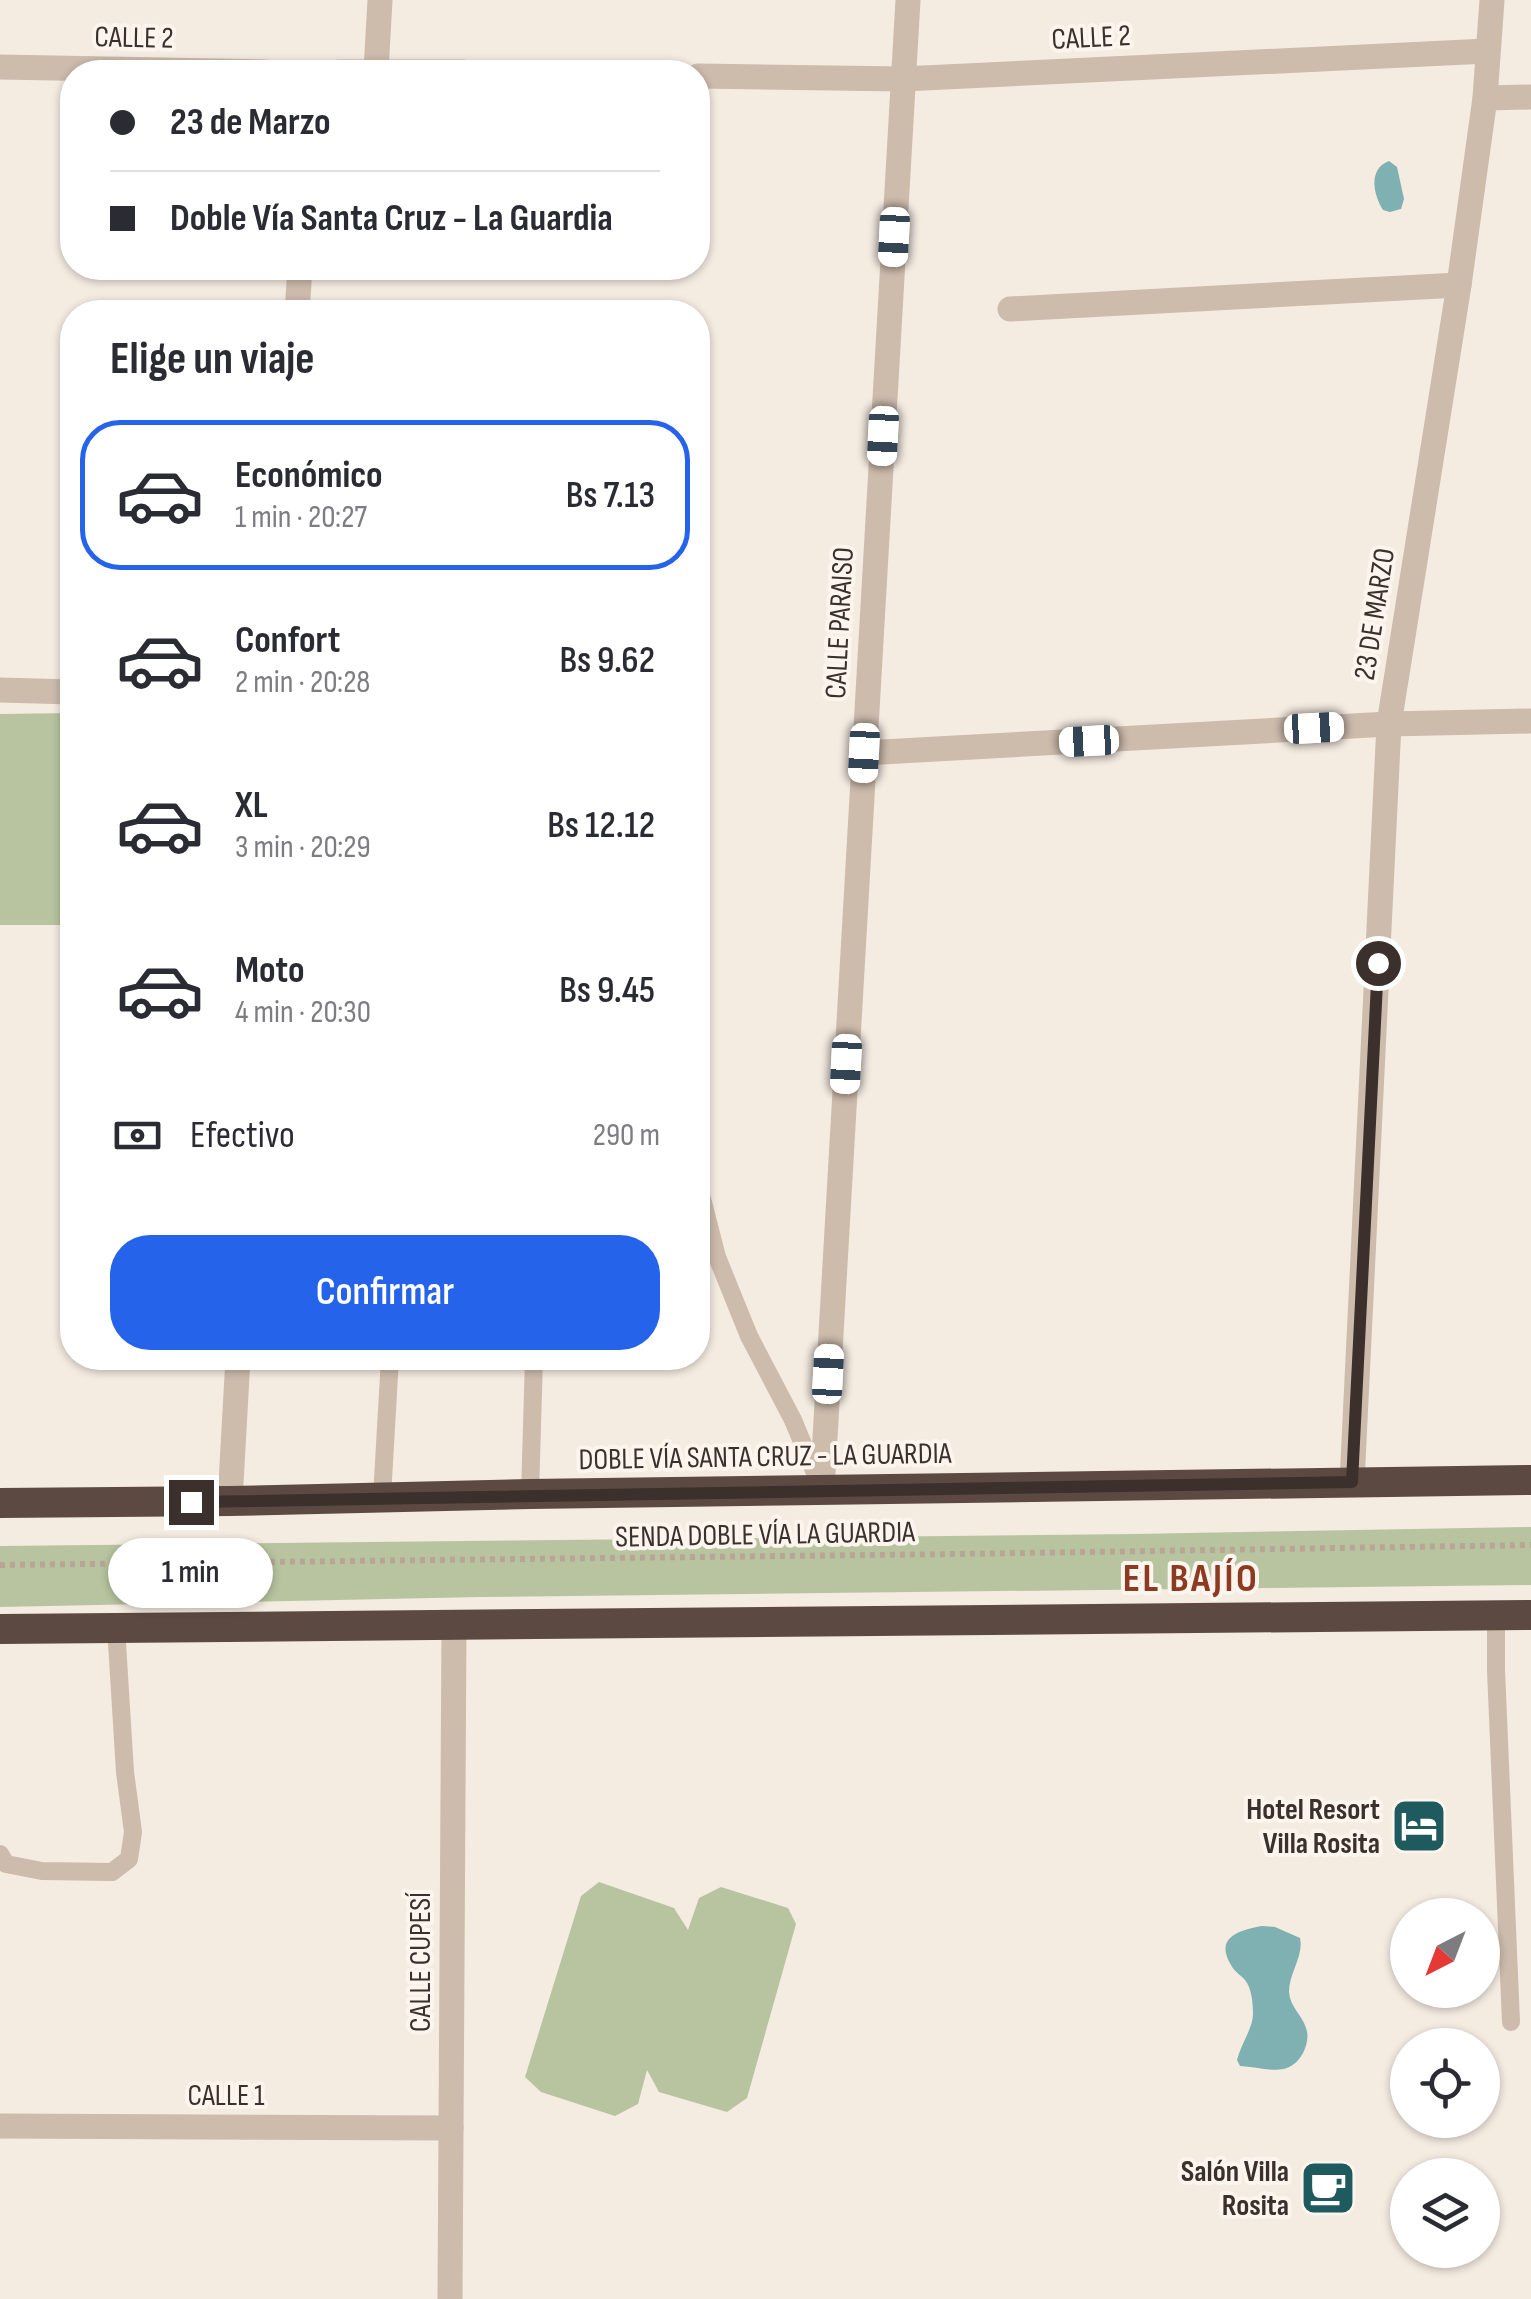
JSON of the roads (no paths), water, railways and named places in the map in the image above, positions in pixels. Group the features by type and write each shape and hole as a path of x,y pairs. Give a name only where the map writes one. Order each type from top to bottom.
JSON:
{"highway":[{"name":"DOBLE VÍA SANTA CRUZ - LA GUARDIA","path":"0,1502 1531,1480"},
{"path":"0,1628 1531,1615"}],"street":[{"path":"377,60 380,0"},
{"name":"CALLE PARAISO","path":"822,1490 908,0"},
{"name":"23 DE MARZO","path":"1352,1482 1389,724 1459,285 1485,98 1492,0"},
{"name":"CALLE 2","path":"710,76 904,78 1486,51"},
{"name":"CALLE 2","path":"0,67 60,68"},
{"path":"1485,98 1531,97"},
{"path":"1010,309 1459,285"},
{"path":"0,690 60,692"},
{"path":"864,753 1389,724 1531,721"},
{"path":"230,1501 237,1370"},
{"name":"CALLE CUPESÍ","path":"450,2299 454,1626"},
{"name":"CALLE 1","path":"0,2126 452,2128"}],"lane":[{"path":"710,1225 749,1336 793,1420 822,1490"},
{"path":"382,1498 389,1370"},
{"path":"530,1494 534,1370"},
{"path":"1496,1615 1511,2022"},
{"path":"0,1854 6,1864 42,1871 112,1872 129,1860 133,1832 125,1772 116,1627"}],"water":[{"path":"1389,161 1397,167 1404,199 1401,209 1390,212 1383,210 1374,182 1378,170"},
{"path":"1262,1926 1300,1938 1289,1992 1306,2028 1307,2040 1298,2060 1284,2069 1240,2066 1237,2060 1251,2025 1252,2002 1249,1986 1231,1965 1226,1948 1232,1936"}],"place":[{"name":"Hotel Resort Villa Rosita","path":"1419,1826"},
{"name":"Salón Villa Rosita","path":"1328,2188"}],"district":[{"name":"EL BAJÍO","path":"1191,1577"}]}
